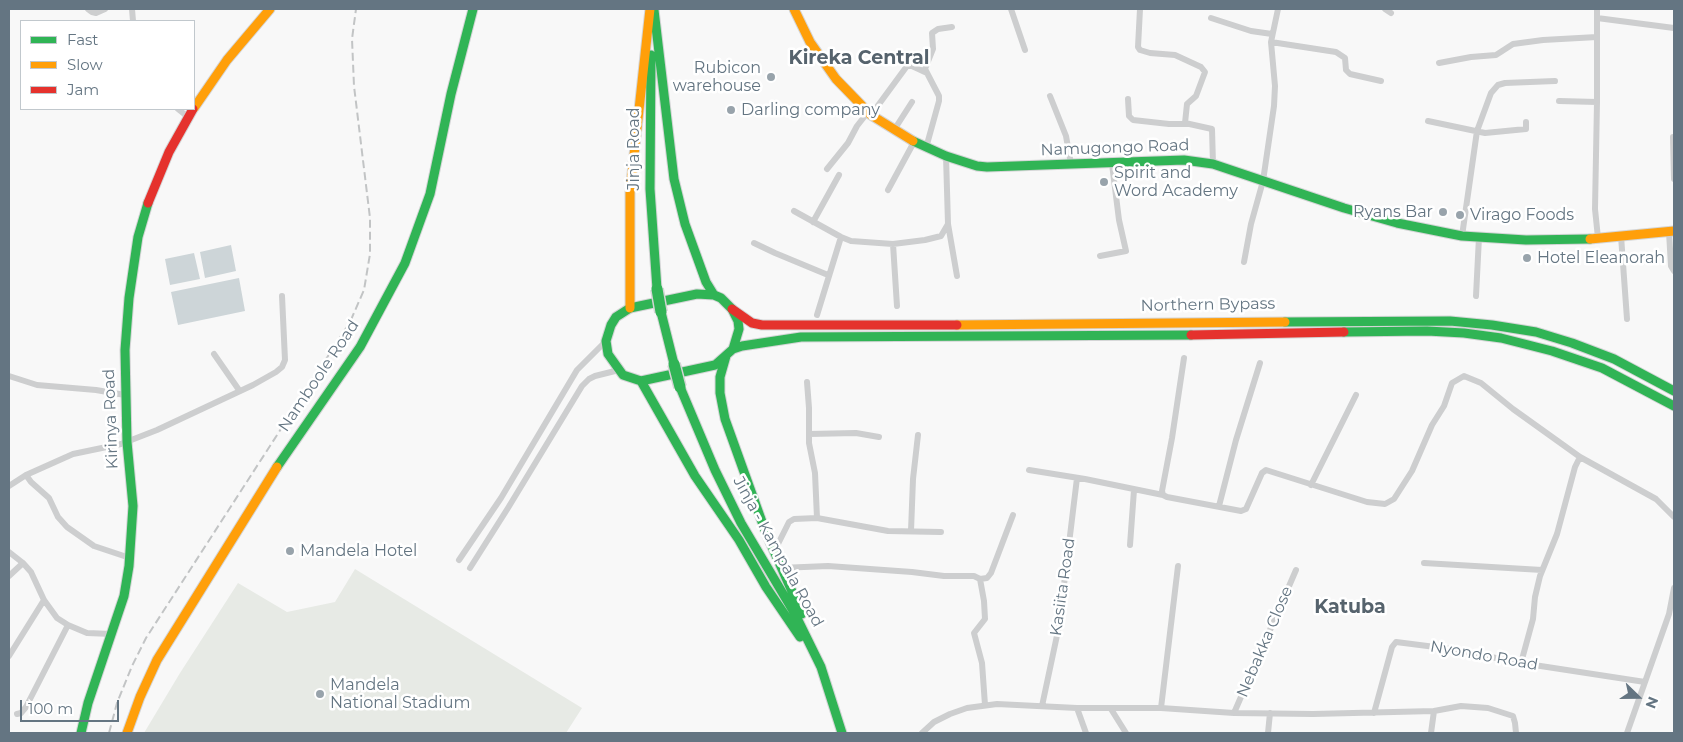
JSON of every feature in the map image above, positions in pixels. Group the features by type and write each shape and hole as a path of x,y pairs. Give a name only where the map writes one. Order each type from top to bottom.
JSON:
{"main road":[{"name":"Kirinya Road","path":"195,107 227,60 270,9"},
{"name":"Namboole Road","path":"127,733 132,716 157,660 280,463 360,347 405,264 430,194 451,94 473,9"},
{"name":"Jinja Road","path":"652,9 649,152 651,217 656,289 674,364"},
{"path":"652,9 674,179 685,224 706,282 714,294 732,309 738,321 739,329 720,377 720,393 725,419 780,568 811,633 821,667"},
{"path":"630,308 630,192 652,9"},
{"name":"Namugongo Road","path":"794,9 810,42 823,62 836,79 869,113 926,148 946,156 987,167 1184,160 1212,164 1397,223 1462,236 1526,240 1598,238 1671,231"},
{"name":"Kirinya Road","path":"81,733 88,702 124,596 130,558 133,506 126,442 125,350 129,298 138,237 144,214 169,152 192,111"},
{"path":"714,294 697,294 630,308 623,312 611,325 606,341 608,354 619,370 641,382 695,476 739,540 766,587 821,667"},
{"name":"Northern Bypass","path":"732,309 752,323 788,326 1450,320 1492,324 1572,343 1614,358 1674,391"},
{"name":"Northern Bypass","path":"730,352 742,346 801,337 1118,336 1427,331 1464,333 1501,338 1552,350 1602,368 1659,396 1674,406"},
{"path":"641,382 715,365 730,352"},
{"name":"Jinja - Kampala Road","path":"674,364 680,387 704,447 741,523 795,614 821,667 842,733"}],"street":[{"path":"88,9 96,13 105,9"},
{"path":"1011,9 1025,50"},
{"path":"1140,9 1138,47 1140,50 1150,53 1175,54 1201,67 1205,72 1196,96 1187,104 1187,124"},
{"path":"1244,262 1251,224 1263,181 1274,106 1275,86 1271,42 1278,9"},
{"path":"1385,9 1391,13"},
{"path":"1597,9 1598,102 1595,210 1598,238"},
{"path":"1211,18 1252,31 1272,34"},
{"path":"1597,18 1674,28"},
{"path":"926,148 939,96 925,68 933,49 932,33 938,29 952,27"},
{"path":"1439,63 1496,55 1512,44 1597,37"},
{"path":"1271,42 1336,52 1345,58 1346,70 1350,74 1381,81"},
{"path":"827,169 848,143 857,126 907,66 912,66 927,73"},
{"path":"1462,236 1477,131 1491,92 1498,85 1505,83 1555,81"},
{"path":"1050,96 1066,136 1071,164"},
{"path":"1128,99 1128,116 1133,120 1187,124 1212,129 1212,164"},
{"path":"1559,101 1598,102"},
{"path":"894,130 912,102"},
{"path":"1428,121 1492,133 1526,130 1526,122"},
{"path":"1673,137 1674,179"},
{"path":"888,190 914,142"},
{"path":"946,156 948,224 956,276"},
{"path":"1100,256 1126,251 1119,220 1112,164"},
{"path":"813,222 839,175"},
{"path":"794,211 851,241 893,244 925,240 941,236 948,224"},
{"path":"1671,231 1671,266 1674,271"},
{"path":"1621,236 1627,319"},
{"path":"817,315 828,274 841,237"},
{"path":"1476,296 1479,237"},
{"path":"754,243 828,274"},
{"path":"893,244 897,306"},
{"path":"9,484 73,454 126,442 174,422 253,385 282,367 285,354 282,296"},
{"path":"459,560 501,498 577,370 606,341"},
{"path":"214,354 239,390"},
{"path":"1163,495 1163,484 1171,446 1184,358"},
{"path":"1218,506 1260,363"},
{"path":"470,568 582,386 594,376 619,370"},
{"path":"9,376 37,385 125,395"},
{"path":"1030,470 1241,511 1246,509 1262,473 1266,470 1367,502 1381,504 1394,499 1414,466 1432,425 1444,406 1452,383 1464,376 1481,383 1513,409 1580,457 1656,499 1674,517"},
{"path":"807,382 809,434 815,473 817,518"},
{"path":"1311,485 1356,395"},
{"path":"809,434 856,433 879,437"},
{"path":"911,532 913,479 918,435"},
{"path":"1521,663 1533,619 1536,592 1542,570 1557,534 1575,467 1580,457"},
{"path":"26,475 34,486 49,498 58,517 67,527 94,546 130,558"},
{"name":"Kasiita Road","path":"1042,706 1059,626 1077,478"},
{"path":"1130,545 1134,490"},
{"path":"780,568 828,566 987,578 991,573 1013,515"},
{"path":"774,552 789,522 794,519 817,518 888,531 941,532"},
{"path":"9,552 23,563 30,572 44,600 58,618 68,625 87,633 112,634"},
{"path":"9,576 23,563"},
{"path":"1424,563 1542,570"},
{"path":"1161,708 1178,566"},
{"name":"Nebakka Close","path":"1234,713 1296,570"},
{"path":"980,578 985,619 974,633 982,663 986,705"},
{"path":"1627,733 1669,614 1674,588"},
{"path":"9,656 44,600"},
{"path":"17,714 21,713 26,707 68,625"},
{"name":"Nyondo Road","path":"1374,713 1392,647 1396,642 1451,649 1521,663 1645,682"},
{"path":"922,733 934,722 950,714 986,705 1111,709 1161,708 1234,713 1374,713 1434,711 1461,706 1480,706 1513,716 1516,733"},
{"path":"1078,708 1086,733"},
{"path":"1111,709 1126,733"},
{"path":"1431,733 1434,711"},
{"path":"1268,733 1270,713"}],"shaded area":[{"path":"231,245 236,271 205,278 200,252"},
{"path":"194,253 200,279 170,285 165,259"},
{"path":"239,278 245,311 178,325 171,292"},
{"path":"355,569 582,708 566,733 144,733 238,583 287,612 335,602"}],"railway":[{"path":"109,733 117,703 146,638 350,322 364,290 370,254 370,218 354,86 352,39 356,9"}],"traffic: fast":[{"path":"277,467 360,347 405,263 430,194 451,94 473,9"},
{"path":"654,10 674,179 685,224 706,282 714,295"},
{"path":"651,55 650,189 657,289"},
{"path":"913,141 946,156 977,166 987,167 1184,160 1213,164 1344,208 1397,223 1462,236 1526,240 1590,239"},
{"path":"81,733 88,703 124,596 129,566 133,506 127,442 125,350 129,298 138,237 148,203"},
{"path":"657,289 661,312"},
{"path":"697,294 714,295 721,298 732,309 738,321 739,329 733,349 715,365 641,381 623,375 608,354 606,341 611,325 616,317 630,308 697,294"},
{"path":"661,312 674,364"},
{"path":"1285,322 1450,321 1536,332 1614,359 1674,391"},
{"path":"1344,332 1427,331 1501,338 1552,351 1602,368 1674,406"},
{"path":"733,349 801,337 1191,335"},
{"path":"726,356 720,377 720,393 725,419 766,533 802,614"},
{"path":"674,364 680,387"},
{"path":"641,381 695,476 739,540 766,587 800,637"},
{"path":"680,387 715,470 741,523 795,614 821,667 842,733"}],"traffic: slow":[{"path":"195,107 227,60 270,9"},
{"path":"630,308 630,192 650,9"},
{"path":"794,9 810,42 836,79 871,115 913,141"},
{"path":"1590,239 1674,231"},
{"path":"957,325 1285,322"},
{"path":"127,733 140,697 157,660 277,467"}],"traffic: jam":[{"path":"148,203 169,152 192,110"},
{"path":"732,309 752,323 762,325 957,325"},
{"path":"1191,335 1344,332"}],"place":[{"name":"Rubicon warehouse","path":"771,77"},
{"name":"Darling company","path":"731,110"},
{"name":"Spirit and Word Academy","path":"1104,182"},
{"name":"Ryans Bar","path":"1443,212"},
{"name":"Virago Foods","path":"1460,215"},
{"name":"Hotel Eleanorah","path":"1527,258"},
{"name":"Mandela Hotel","path":"290,551"},
{"name":"Mandela National Stadium","path":"320,694"}],"district":[{"name":"Kireka Central","path":"859,58"},
{"name":"Katuba","path":"1350,607"}]}
